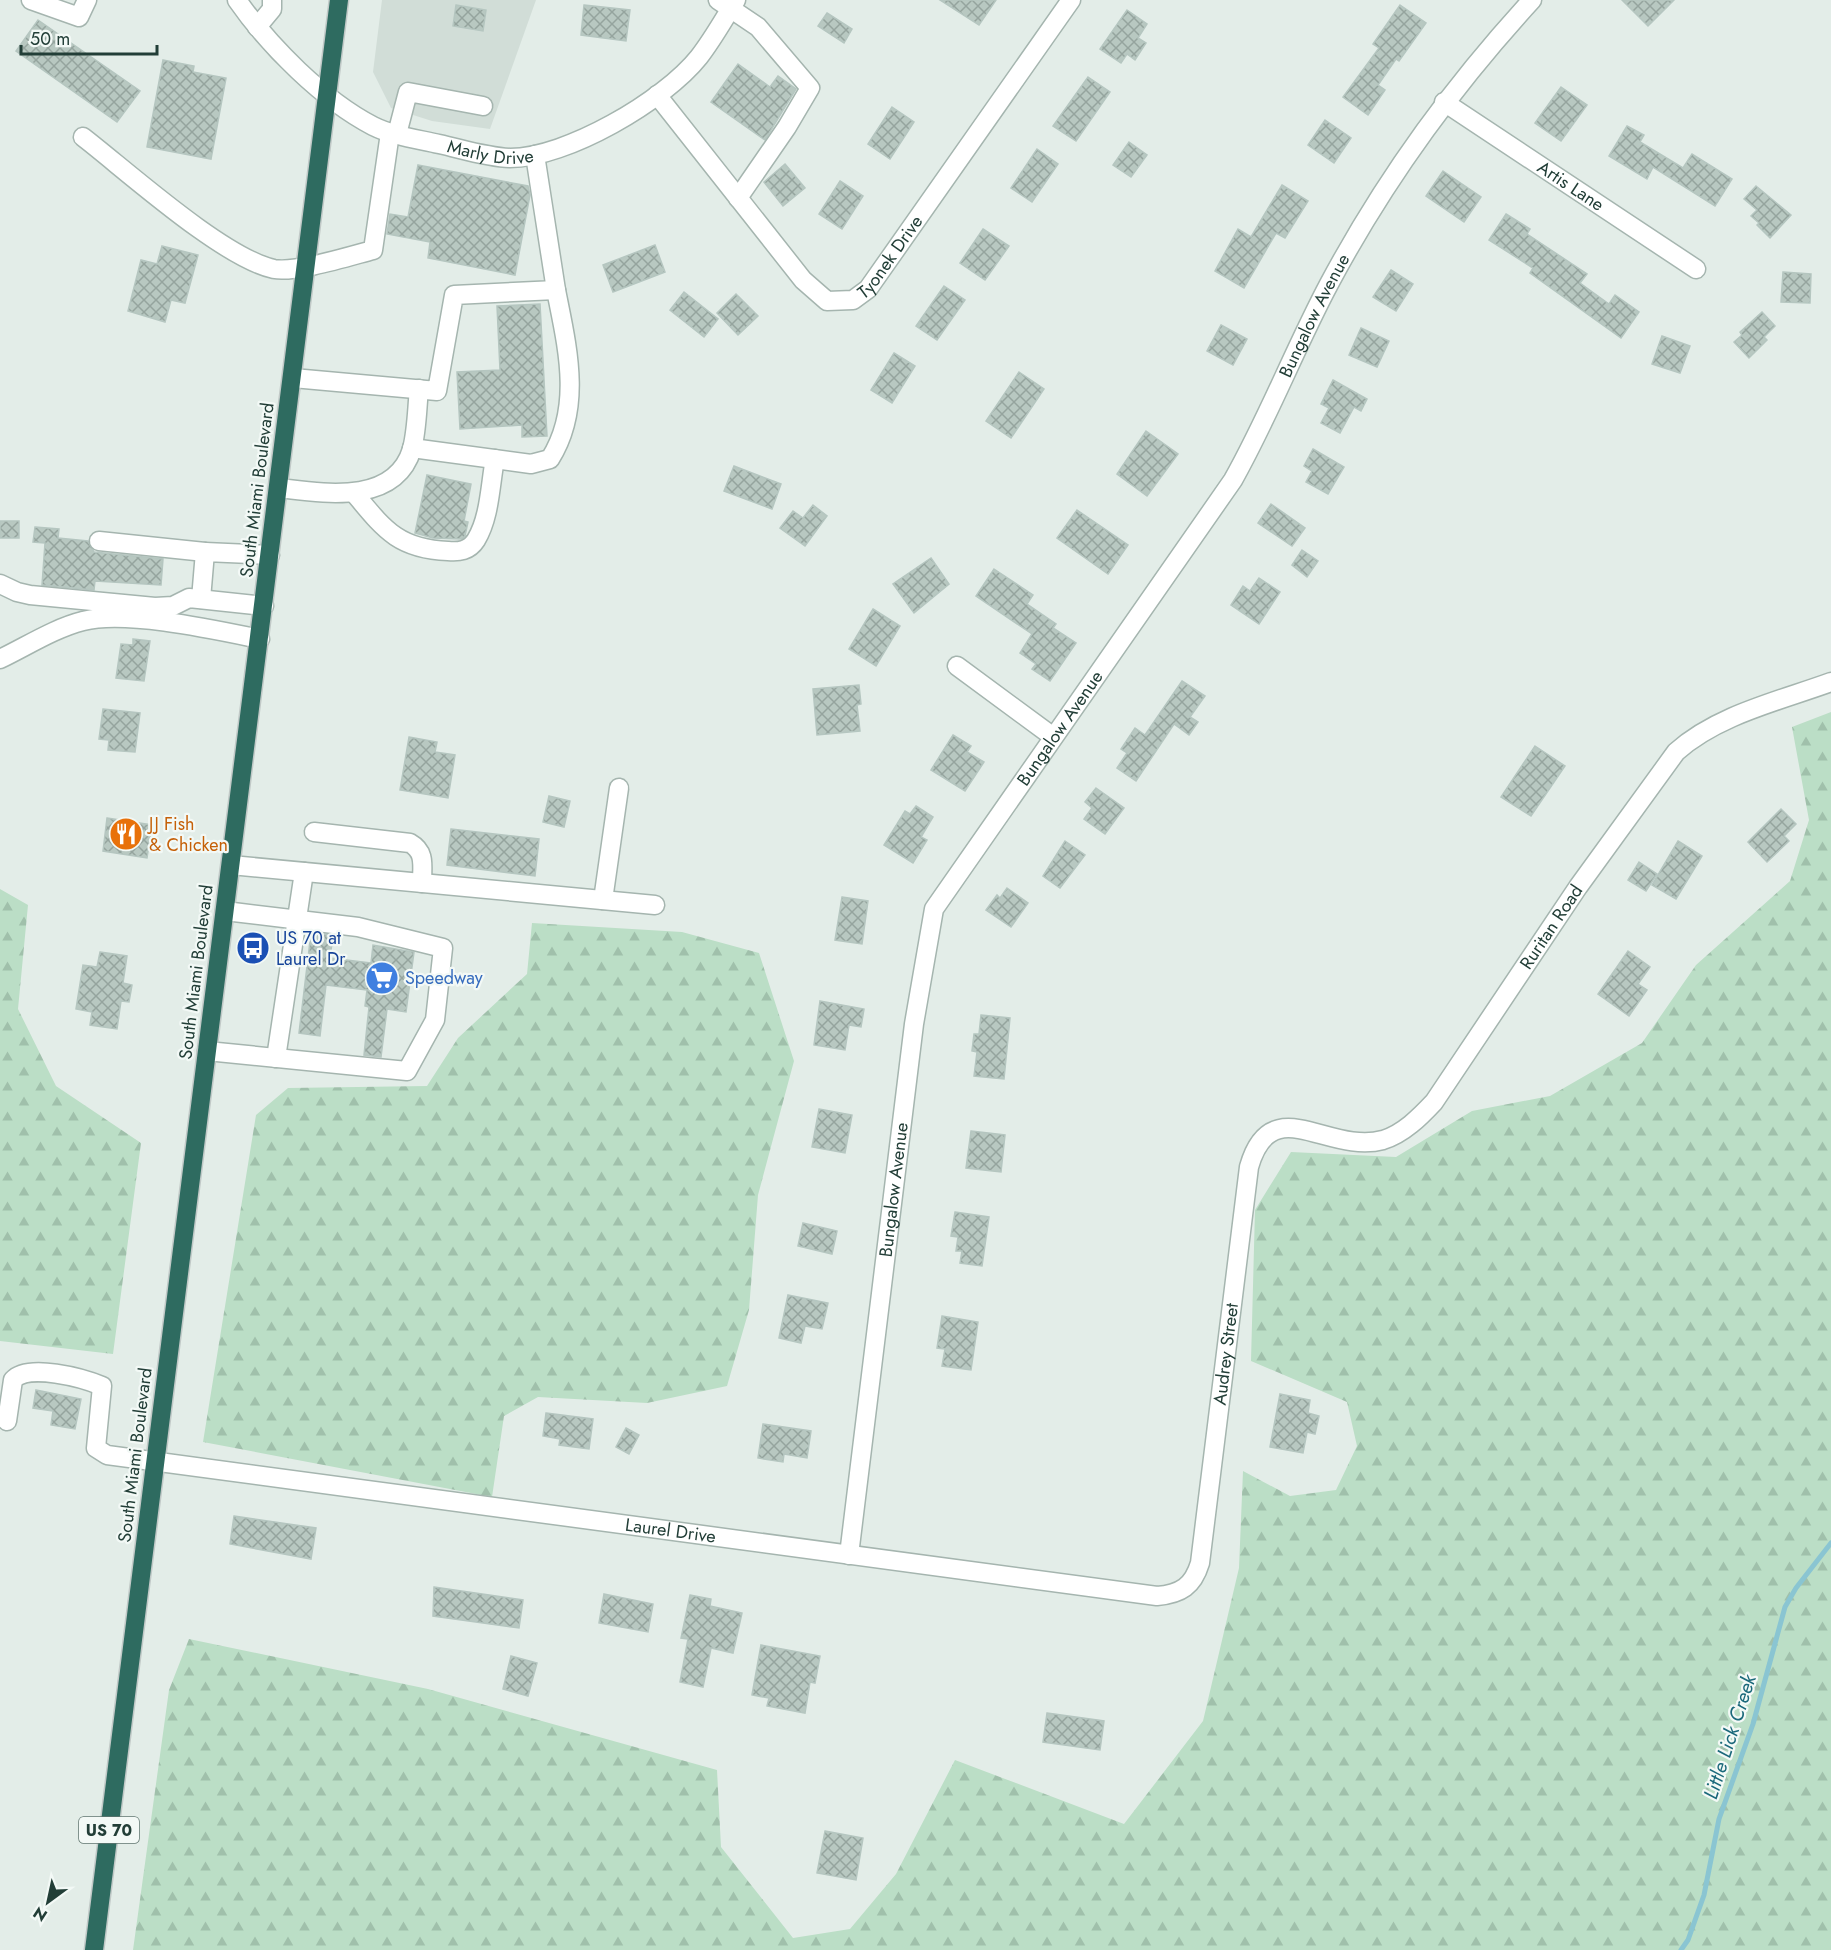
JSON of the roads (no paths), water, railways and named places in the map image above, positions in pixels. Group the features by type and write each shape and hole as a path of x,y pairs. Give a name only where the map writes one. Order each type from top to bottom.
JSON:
{"highway":[{"name":"South Miami Boulevard","path":"94,1950 339,0"}],"street":[{"path":"31,0 79,17 87,0"},
{"name":"Marly Drive","path":"237,0 257,27 328,97 373,126 394,134 496,156 535,155 570,145 657,95 698,59 729,2"},
{"path":"257,27 272,9 272,0"},
{"name":"Tyonek Drive","path":"657,95 811,287 827,301 854,300 868,289 1071,0"},
{"name":"Bungalow Avenue","path":"849,1555 914,1024 934,909 1052,736 1233,480 1261,431 1313,315 1360,229 1417,138 1482,55 1532,0"},
{"path":"729,2 758,27 810,88 787,127 738,198"},
{"path":"83,137 216,239 275,269 307,266 373,250 394,134 408,92 483,106"},
{"name":"Artis Lane","path":"1444,102 1696,269"},
{"path":"412,448 541,463 550,459 557,447 571,394 570,368 535,155"},
{"path":"293,378 437,391 454,295 556,290"},
{"path":"279,488 322,493 354,493 377,486 398,473 412,448 418,389"},
{"path":"354,493 383,527 409,544 422,550 461,552 475,543 484,523 495,459"},
{"path":"99,542 205,552 270,555"},
{"path":"201,598 205,552"},
{"path":"0,584 30,595 155,607 173,606 189,598 264,606"},
{"path":"0,659 83,621 107,618 216,630 260,639"},
{"path":"957,666 1052,736"},
{"name":"Ruritan Road","path":"1277,1128 1290,1128 1360,1143 1384,1140 1417,1120 1434,1102 1578,887 1676,752 1691,739 1714,726 1831,682"},
{"path":"603,900 619,788"},
{"path":"314,832 410,843 419,847 422,853 422,883"},
{"path":"231,865 655,905"},
{"path":"276,1058 304,872"},
{"path":"207,1051 407,1071 435,1020 443,948 358,927 225,911"},
{"name":"Audrey Street","path":"1186,1588 1196,1577 1200,1563 1249,1167 1258,1142 1277,1128"},
{"name":"Laurel Drive","path":"7,1421 13,1380 17,1375 29,1372 82,1378 102,1386 96,1448 107,1455 1158,1596 1173,1595 1186,1588"}],"waterway":[{"name":"Little Lick Creek","path":"1681,1950 1688,1940 1704,1895 1719,1819 1753,1724 1785,1607 1796,1588 1831,1543"}],"place":[{"name":"JJ Fish & Chicken","path":"126,834"},
{"name":"US 70 at Laurel Dr","path":"253,948"},
{"name":"Speedway","path":"382,978"}]}
